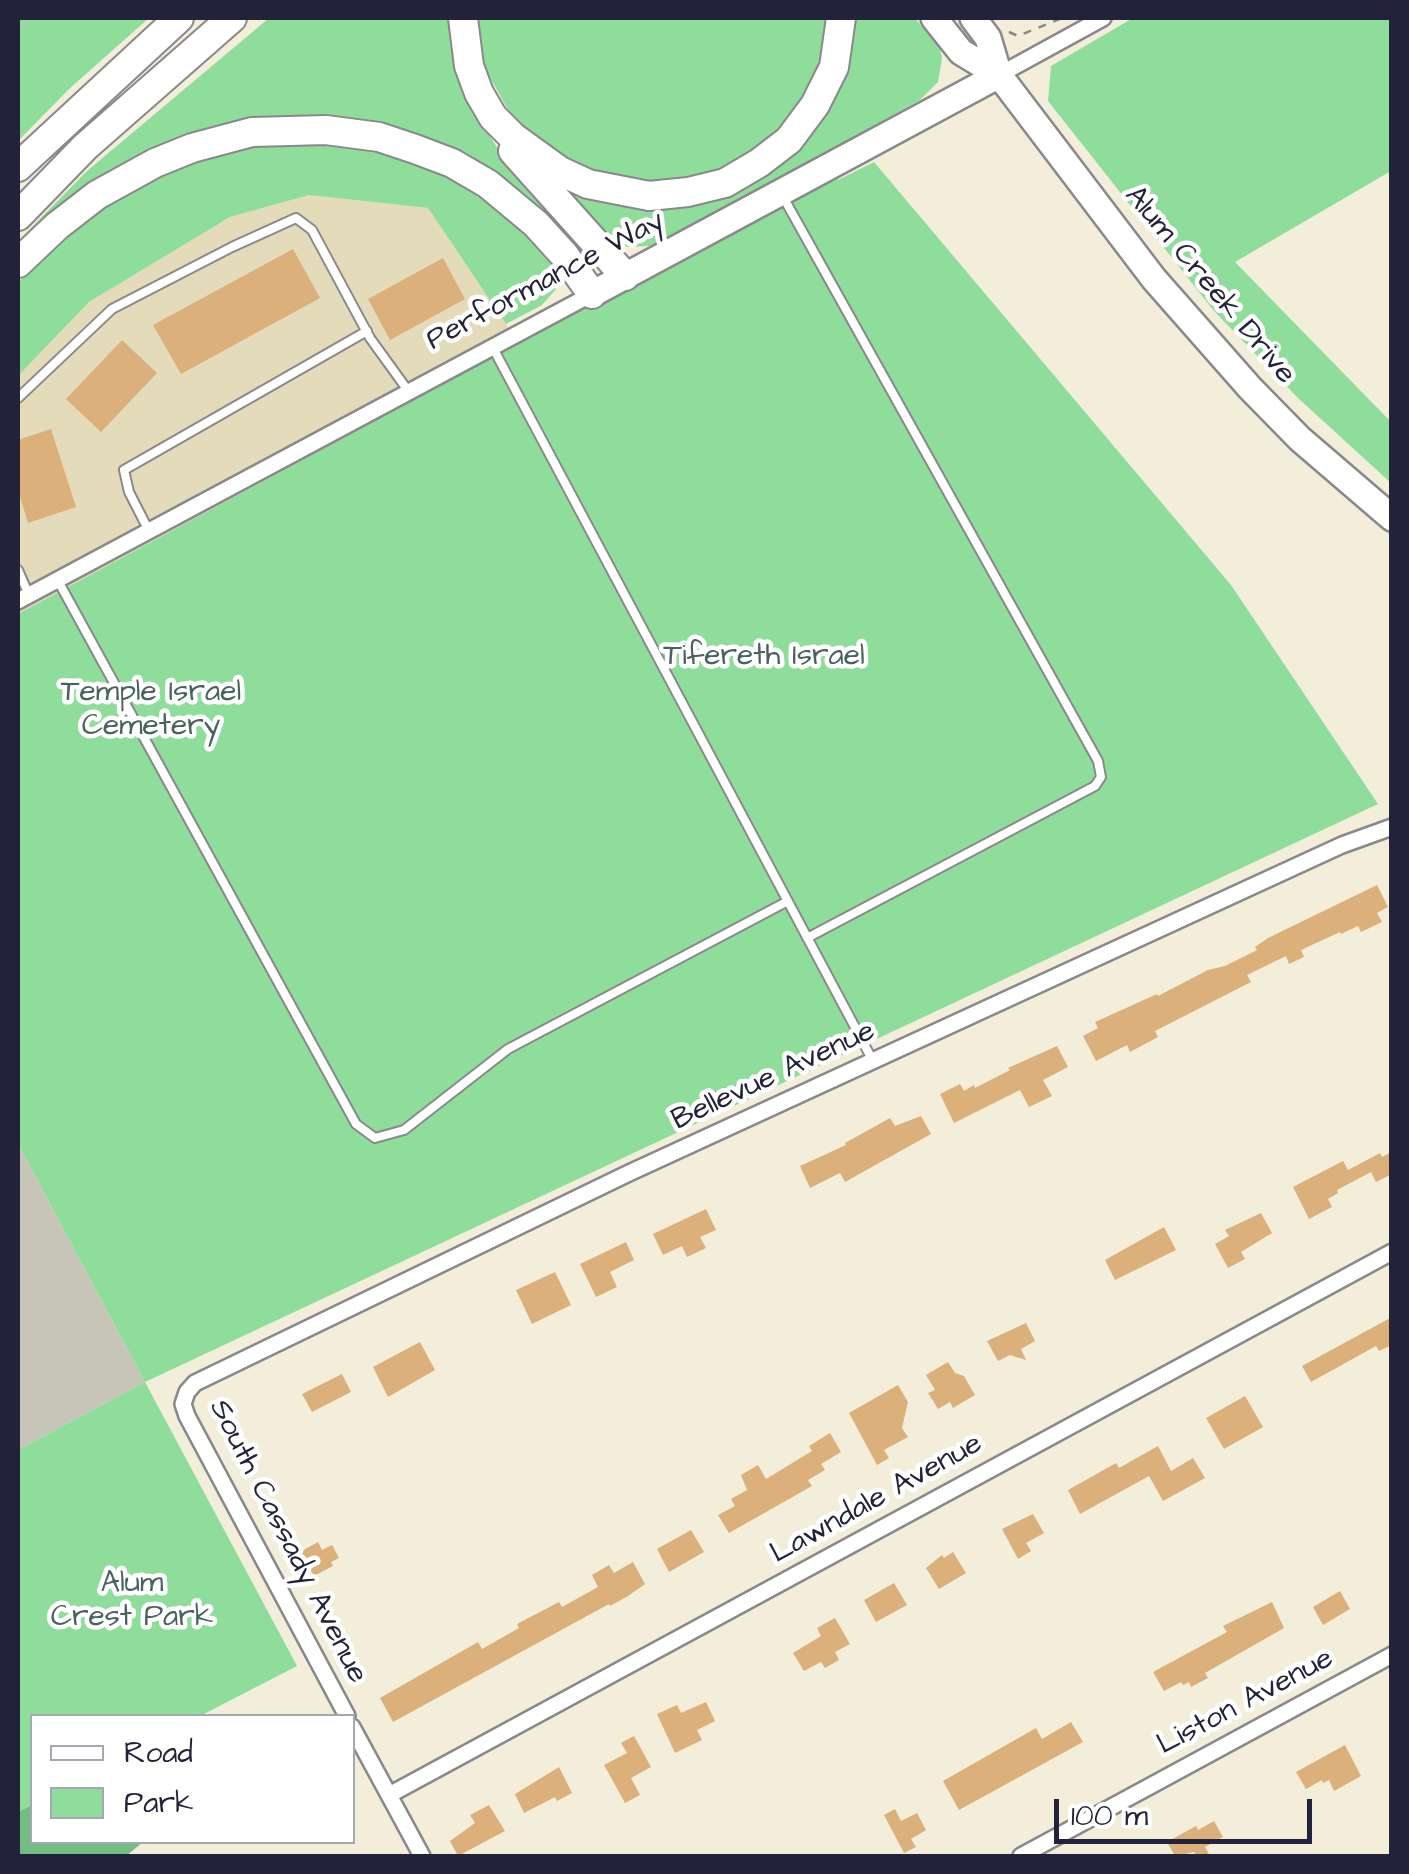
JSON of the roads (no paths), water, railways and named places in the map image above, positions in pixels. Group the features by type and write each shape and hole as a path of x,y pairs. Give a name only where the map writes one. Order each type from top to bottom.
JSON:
{"highway":[{"path":"18,167 133,56 179,18"},
{"path":"18,216 98,134 232,18"},
{"path":"463,18 469,66 519,160 625,276"},
{"path":"493,116 535,154 588,184 649,196 725,183 789,140 814,105 834,67 841,18"},
{"path":"18,263 56,226 97,195 155,163 192,148 252,132 326,130 378,137 416,149 452,163 488,184 536,224 566,256 592,294"}],"main road":[{"name":"Alum Creek Drive","path":"934,18 960,52 999,75"},
{"name":"Alum Creek Drive","path":"972,18 988,38 999,75 1154,280 1300,439 1392,518"},
{"name":"Performance Way","path":"592,294 999,75"}],"street":[{"name":"Performance Way","path":"999,75 1103,18"},
{"name":"Performance Way","path":"23,598 592,294"},
{"name":"Bellevue Avenue","path":"187,1392 196,1383 543,1215 1342,845 1392,827"},
{"name":"Lawndale Avenue","path":"389,1795 1392,1252"},
{"name":"South Cassady Avenue","path":"187,1392 187,1416 346,1714"},
{"name":"Liston Avenue","path":"1021,1856 1392,1656"},
{"name":"South Cassady Avenue","path":"355,1733 422,1856"}],"lane":[{"path":"782,193 1098,761 1101,776 1095,786 807,938"},
{"path":"18,398 112,309 296,218 312,230 367,331 409,392"},
{"path":"149,531 124,470 367,331"},
{"path":"493,348 873,1061"},
{"path":"18,570 23,598"},
{"path":"57,579 356,1124 374,1138 404,1130 508,1049 788,901"}],"park label":[{"name":"Tifereth Israel","path":"764,658"},
{"name":"Temple Israel Cemetery","path":"151,711"},
{"name":"Alum Crest Park","path":"132,1602"}]}
